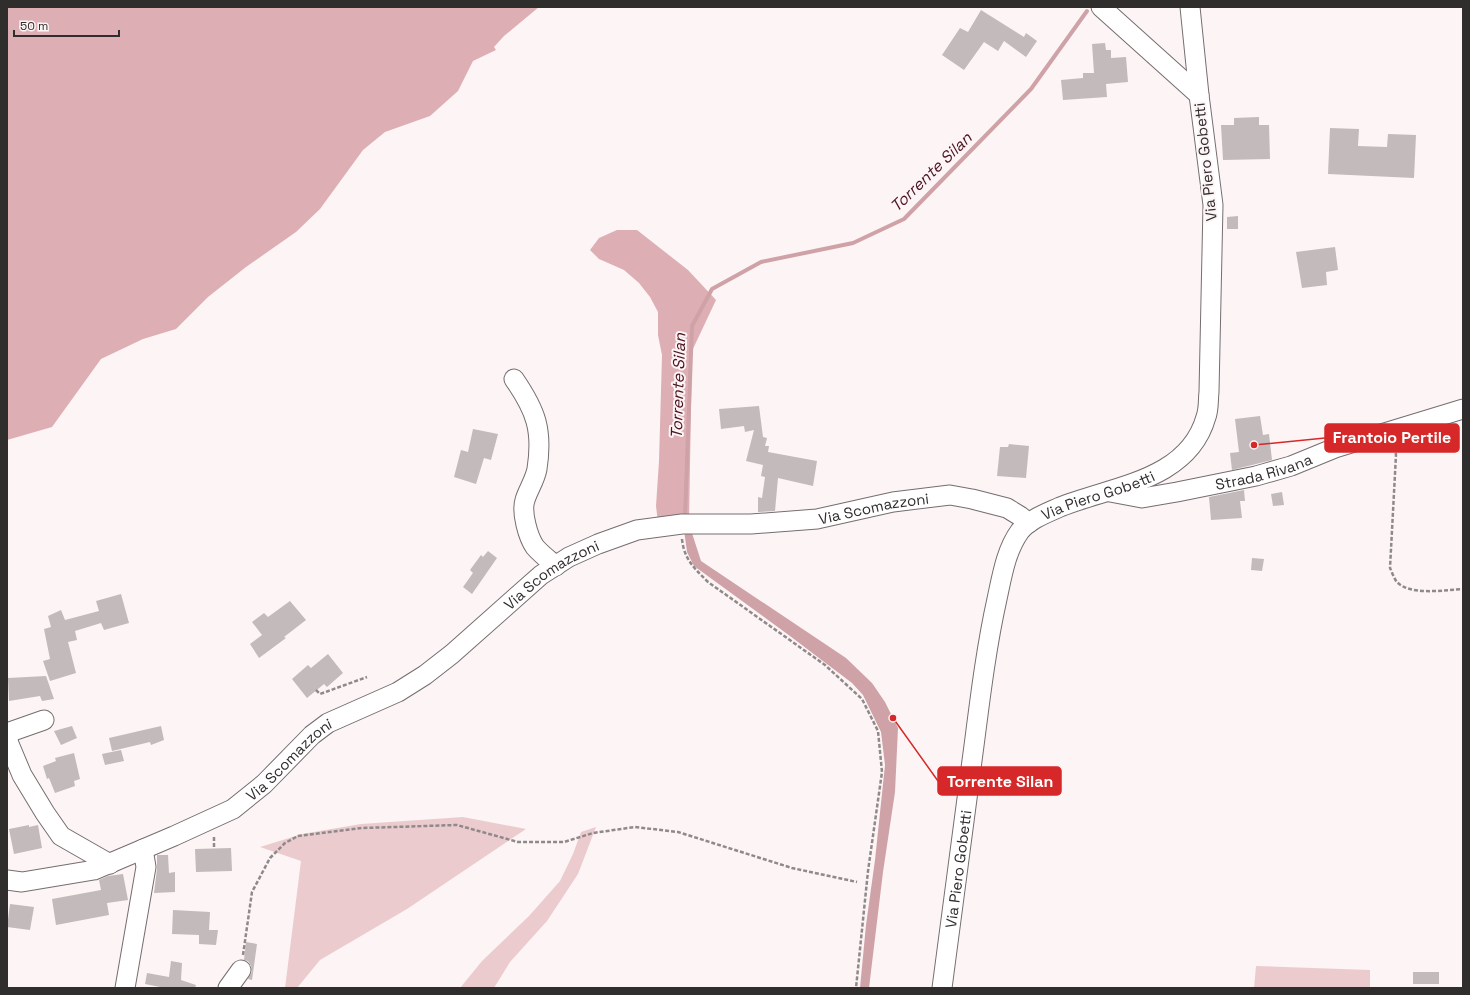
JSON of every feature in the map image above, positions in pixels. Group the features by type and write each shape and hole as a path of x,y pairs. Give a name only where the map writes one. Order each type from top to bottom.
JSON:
{"street":[{"path":"1102,7 1199,95"},
{"name":"Via Piero Gobetti","path":"942,988 984,670 993,613 1010,549 1021,530 1029,522 1046,513 1105,491 1143,480 1164,470 1189,451 1200,433 1207,416 1209,392 1213,206 1190,7"},
{"path":"514,379 528,399 538,423 539,448 537,471 524,502 524,521 535,546 556,566"},
{"name":"Strada Rivana","path":"1105,491 1142,498 1256,476 1291,466 1335,448 1463,409"},
{"name":"Via Scomazzoni","path":"7,880 22,882 94,870 234,809 264,784 312,735 328,723 398,692 425,675 452,654 541,575 569,557 598,544 637,530 682,524 750,524 817,519 893,502 950,496 972,499 1007,508 1029,522"},
{"path":"44,720 7,734 9,744 22,776 45,814 61,836 110,864"},
{"path":"125,988 146,867 143,849"},
{"path":"228,988 241,970"}],"path":[{"path":"1392,430 1396,455 1390,568 1396,582 1407,589 1423,591 1463,589"},
{"path":"682,524 683,550 692,567 708,582 825,665 862,699 878,731 882,772 868,871 856,988"},
{"path":"316,690 320,694 367,677"},
{"path":"241,970 252,892 270,858 285,843 298,836 362,828 457,825 518,842 564,842 593,833 634,827 678,832 792,868 857,882"},
{"path":"214,829 214,847"}],"shaded area":[{"path":"7,7 539,7 504,36 494,47 496,50 473,61 458,91 430,116 385,132 363,150 320,209 296,232 246,267 208,297 176,329 143,339 101,359 52,427 7,440"},
{"path":"617,230 637,230 688,270 716,300 692,351 689,523 658,523 656,506 659,461 662,355 658,335 658,312 650,297 639,283 624,270 599,259 590,250 599,238"},
{"path":"684,530 691,530 701,561 846,658 872,683 885,702 898,728 895,792 883,872 869,988 860,988 885,765 881,732 863,695 852,683 694,566 687,552"},
{"path":"463,817 526,829 407,909 320,960 297,988 285,988 301,861 260,847 302,834 361,824"},
{"path":"596,827 578,874 547,921 510,962 494,988 460,988 482,961 529,916 560,881 573,854 581,832"},
{"path":"1256,966 1370,970 1370,988 1254,988"}],"building":[{"path":"981,10 1024,37 1026,33 1037,41 1026,57 1004,41 998,51 984,42 964,70 942,55 960,28 968,32"},
{"path":"1105,43 1106,50 1111,50 1111,58 1126,57 1128,82 1106,84 1107,97 1063,100 1061,80 1083,78 1083,73 1094,73 1092,44"},
{"path":"1259,117 1259,125 1269,125 1270,159 1223,160 1221,125 1234,125 1234,118"},
{"path":"1330,128 1359,129 1358,146 1387,147 1388,134 1416,135 1414,178 1328,174"},
{"path":"1238,216 1238,229 1227,229 1227,217"},
{"path":"1335,247 1338,270 1326,272 1327,285 1302,288 1296,252"},
{"path":"759,406 763,437 767,438 765,446 769,446 768,452 817,461 813,486 778,478 775,511 758,512 758,497 762,498 765,477 761,476 763,465 746,461 754,430 745,432 744,426 721,429 719,409"},
{"path":"1260,416 1263,435 1269,434 1272,460 1232,470 1230,453 1239,452 1235,419"},
{"path":"473,429 498,434 491,460 484,458 476,484 454,477 461,450 468,452"},
{"path":"1009,444 1029,446 1026,478 997,476 1000,447 1008,447"},
{"path":"1244,490 1245,501 1240,501 1242,518 1211,520 1209,497"},
{"path":"1282,492 1284,505 1273,506 1271,494"},
{"path":"488,551 497,558 472,594 463,587 473,573 470,570 481,555 483,557"},
{"path":"1252,558 1264,559 1262,571 1251,570"},
{"path":"121,594 129,623 104,630 101,623 75,631 77,640 68,642 76,673 50,681 43,661 50,659 44,629 51,627 48,616 61,610 65,620 99,611 96,601"},
{"path":"290,601 306,620 284,637 286,638 259,658 250,644 262,635 252,622 264,613 268,617"},
{"path":"328,654 343,673 327,687 324,684 307,698 292,679 308,665 311,668"},
{"path":"46,676 54,699 42,701 40,696 9,701 8,678"},
{"path":"72,726 77,738 61,745 54,731"},
{"path":"161,726 164,740 151,745 150,742 112,751 109,738"},
{"path":"121,750 124,761 105,765 102,754"},
{"path":"74,753 80,779 74,781 75,786 55,793 49,778 47,779 43,766 56,761 55,758"},
{"path":"29,825 29,827 38,825 42,848 14,854 9,829"},
{"path":"231,848 232,871 196,872 195,849"},
{"path":"157,855 168,855 169,873 175,872 175,892 154,893"},
{"path":"123,874 128,900 107,903 109,915 56,925 52,899 101,890 99,880 108,876"},
{"path":"10,904 34,907 30,930 7,927"},
{"path":"173,910 210,912 209,930 218,930 216,945 199,944 199,935 172,934"},
{"path":"246,942 257,944 252,980 248,979 252,972 251,966 248,961 244,960"},
{"path":"171,961 182,963 181,980 196,985 195,988 165,988 145,984 147,973 169,977"},
{"path":"1413,972 1439,972 1439,984 1413,984"}],"waterway":[{"name":"Torrente Silan","path":"685,517 692,326 712,289 761,262 853,243 904,219 1031,89 1087,11"}],"place":[{"name":"Frantoio Pertile","path":"1254,445"},
{"name":"Torrente Silan","path":"893,718"}]}
